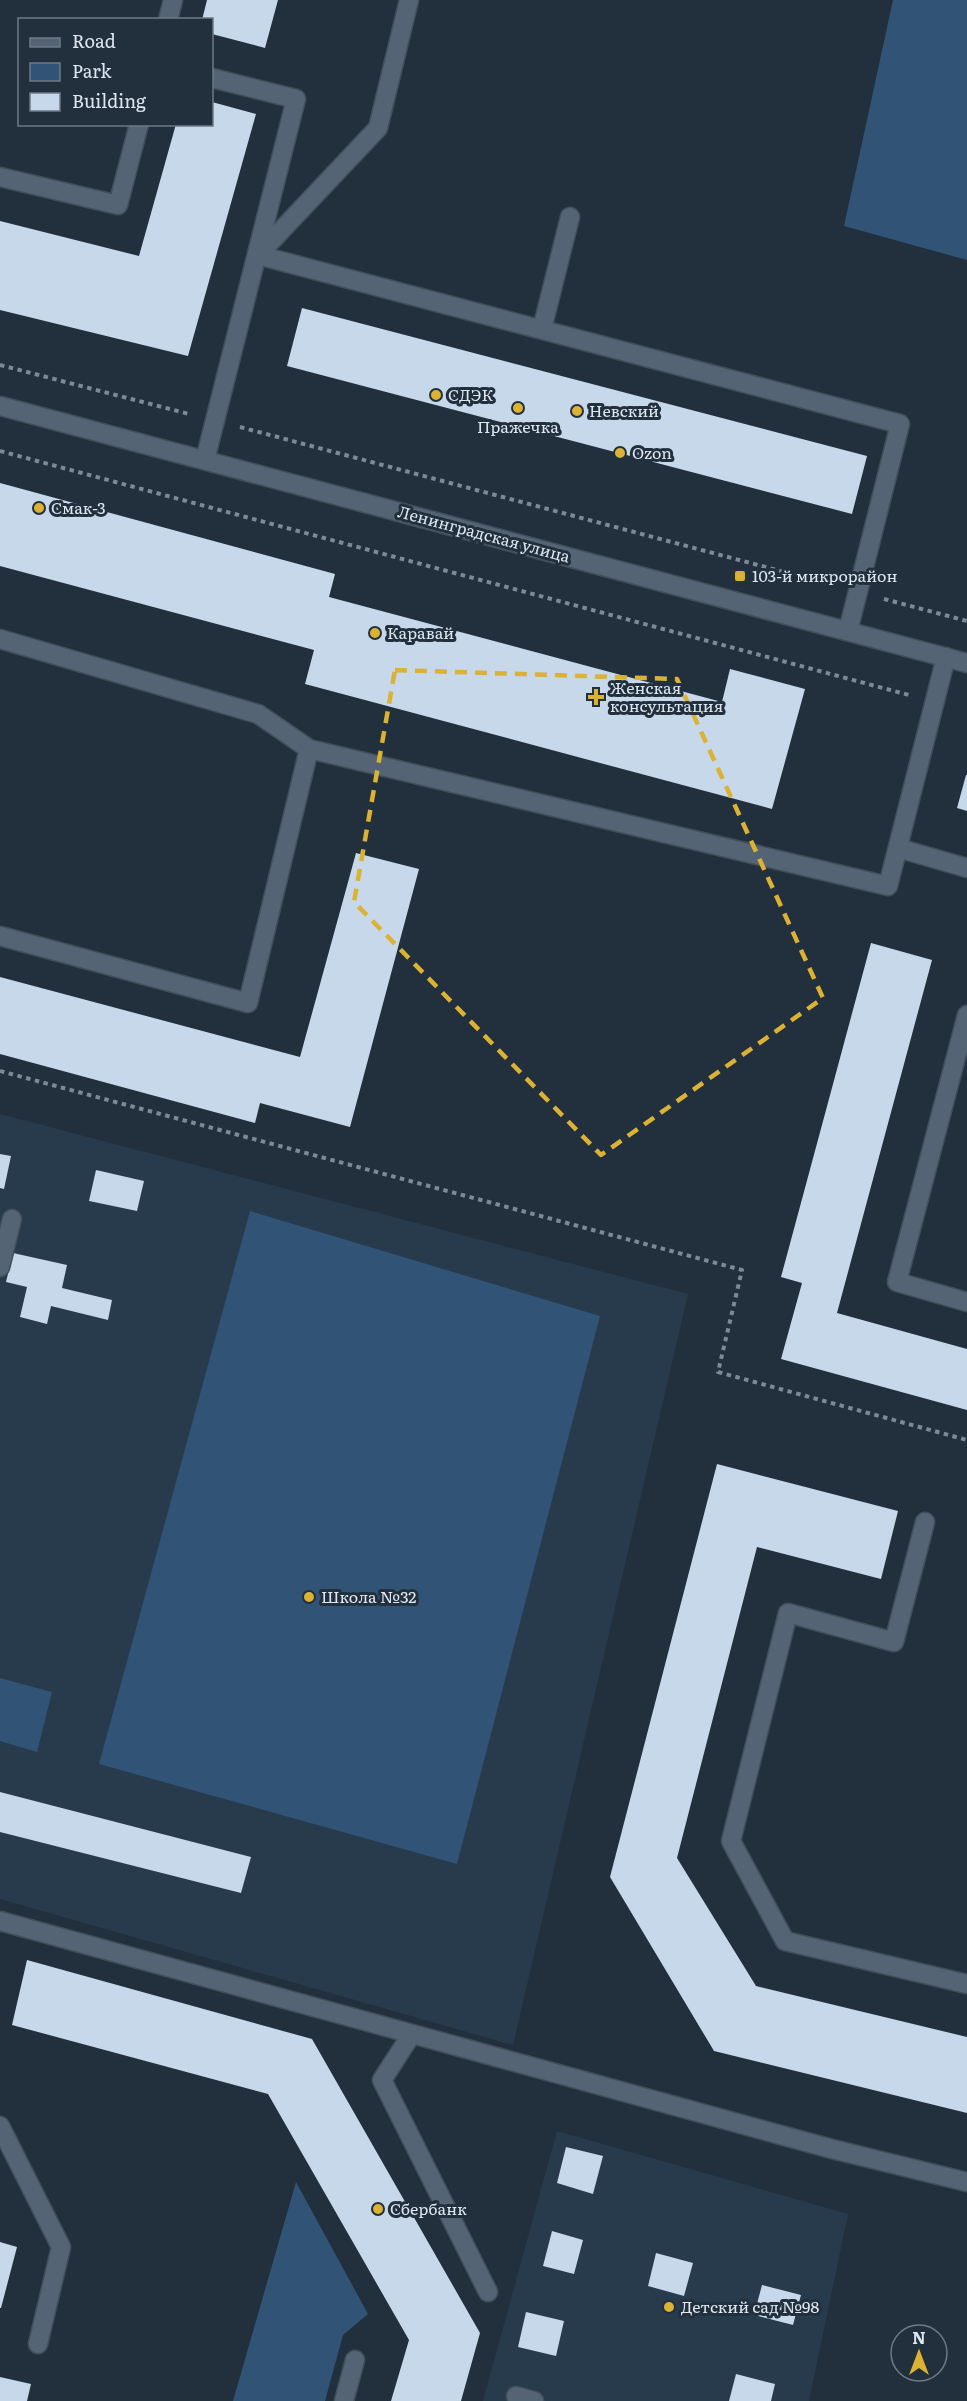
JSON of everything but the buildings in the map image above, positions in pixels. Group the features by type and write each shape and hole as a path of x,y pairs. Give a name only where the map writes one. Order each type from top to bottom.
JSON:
{"street":[{"path":"168,18 173,0"},
{"path":"258,255 378,128 409,0"},
{"path":"205,460 296,99 213,78"},
{"path":"0,177 118,205 138,126"},
{"path":"542,329 570,217"},
{"path":"258,255 900,424 848,631"},
{"name":"Ленинградская улица","path":"0,406 967,663"},
{"path":"0,639 258,714 309,749 888,886 946,657"},
{"path":"0,936 248,1003 309,749"},
{"path":"898,848 967,868"},
{"path":"967,1015 897,1282 967,1302"},
{"path":"0,1267 12,1220"},
{"path":"925,1522 894,1642 788,1613 731,1841 785,1941 967,1984"},
{"path":"1,1927 820,2146 967,2182"},
{"path":"411,2035 382,2080 488,2292"},
{"path":"0,2126 61,2247 38,2344"},
{"path":"344,2401 355,2360"}],"path":[{"path":"0,365 967,621"},
{"path":"0,451 934,701"},
{"path":"0,1071 742,1270 718,1372 967,1440"}],"highlighted area":[{"path":"395,670 677,679 823,998 601,1155 354,902"}],"shaded area":[{"name":"Школа №32","path":"0,1114 688,1294 513,2045 0,1899"},
{"name":"Детский сад №98","path":"557,2131 848,2214 809,2401 483,2401"}],"green space":[{"path":"893,0 967,0 967,260 844,226"},
{"path":"250,1211 600,1316 457,1864 99,1764"},
{"path":"0,1678 52,1692 37,1752 0,1741"},
{"path":"296,2182 368,2314 343,2335 325,2401 233,2401"}],"place":[{"name":"СДЭК","path":"436,395"},
{"name":"Пражечка","path":"518,408"},
{"name":"Невский","path":"577,411"},
{"name":"Ozon","path":"620,453"},
{"name":"Смак-3","path":"39,508"},
{"name":"103-й микрорайон","path":"740,576"},
{"name":"Каравай","path":"375,633"},
{"name":"Женская консультация","path":"596,697"},
{"name":"Школа №32","path":"309,1597"},
{"name":"Сбербанк","path":"378,2209"},
{"name":"Детский сад №98","path":"669,2307"}]}
